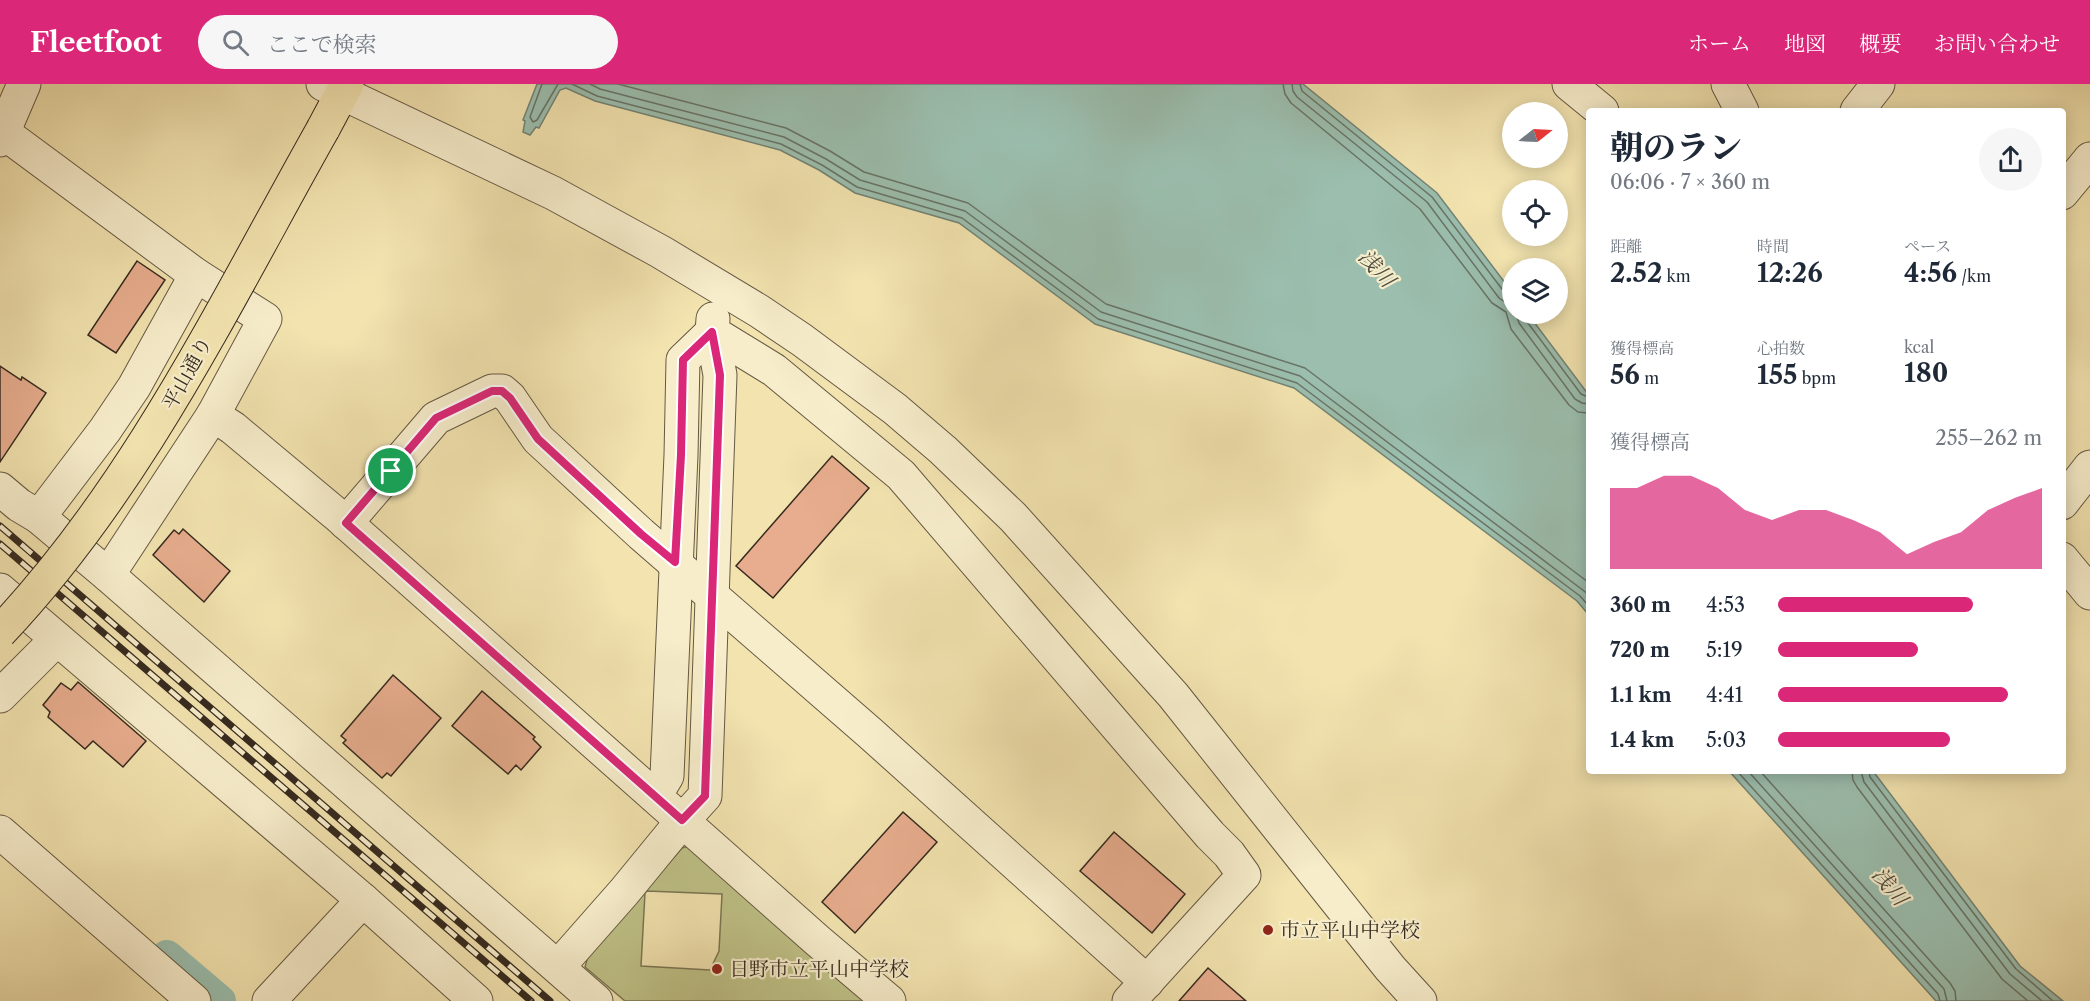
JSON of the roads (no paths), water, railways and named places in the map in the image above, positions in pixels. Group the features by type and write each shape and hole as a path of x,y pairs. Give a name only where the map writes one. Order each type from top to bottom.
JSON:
{"main road":[{"name":"平山通り","path":"0,632 35,595 62,561 136,458 173,398 323,129 337,87"}],"street":[{"path":"24,84 2,137 196,275 265,319 213,415 108,575"},
{"path":"1569,84 1598,108"},
{"path":"1728,84 1740,108"},
{"path":"1859,108 1878,84"},
{"path":"337,87 612,224 716,285 802,340 895,409 1013,517 1173,695 1370,944 1420,1001"},
{"path":"2066,188 2090,159"},
{"path":"39,517 105,430 134,387 196,275"},
{"path":"558,967 705,796 720,375 712,332 716,285"},
{"path":"656,796 667,776 683,360 712,332"},
{"path":"346,523 436,418 492,391 502,391 510,398 538,439 641,534 712,595 1138,991 1244,875 1229,854 1210,835 901,475 774,370 712,332"},
{"path":"213,415 233,428 346,523 818,941 889,1001"},
{"path":"2066,498 2090,466"},
{"path":"0,489 19,505 39,517 108,575 596,1001"},
{"path":"2066,564 2090,593"},
{"path":"0,590 363,900 476,1001"},
{"path":"0,696 57,639"},
{"path":"0,832 194,1001"},
{"path":"269,1001 363,900"}],"water":[{"name":"浅川","path":"537,84 1303,84 1437,193 1502,279 1502,324 1536,324 1586,391 1586,612 1577,601 1294,388 1095,324 959,223 855,193 819,170 780,150 595,101 566,88 560,90 539,128 536,127 530,135 523,132 525,121 523,120"},
{"name":"浅川","path":"1732,774 1875,774 2020,966 2063,1001 1936,1001"}],"waterway":[{"path":"167,956 220,1001"}],"railway":[{"path":"0,526 550,1001"},
{"path":"0,544 531,1001"}],"place":[{"name":"市立平山中学校","path":"1268,930"},
{"name":"日野市立平山中学校","path":"717,969"}]}
